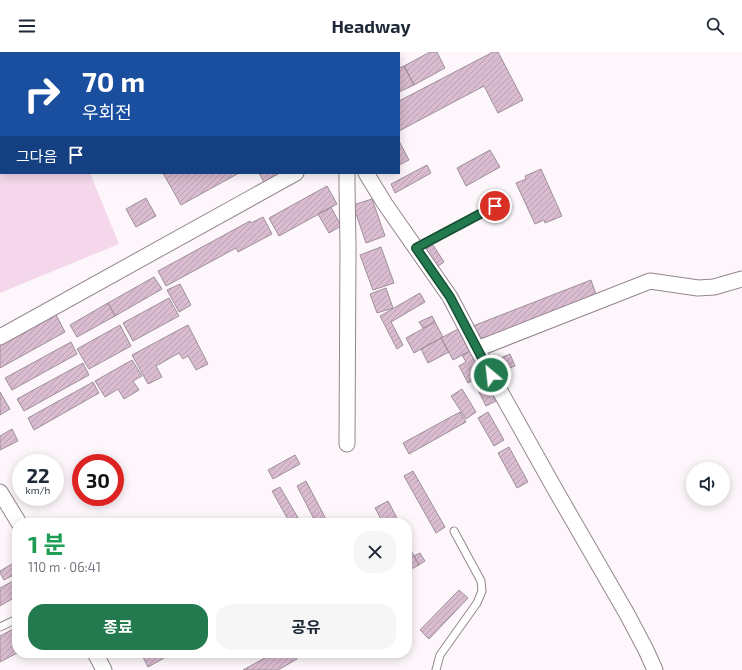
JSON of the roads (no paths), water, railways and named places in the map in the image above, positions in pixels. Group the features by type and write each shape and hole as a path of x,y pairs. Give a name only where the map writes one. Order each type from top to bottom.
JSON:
{"street":[{"path":"0,337 294,174"},
{"path":"347,174 347,444"},
{"path":"367,174 385,204 450,297 556,491 627,614 655,670"},
{"path":"477,348 650,281 698,288 714,287 742,279"},
{"path":"0,492 16,518"},
{"path":"98,658 104,670"}],"lane":[{"path":"416,248 495,206"},
{"path":"436,670 440,655 477,603 482,591 481,581 454,531"},
{"path":"0,627 12,621"}]}
